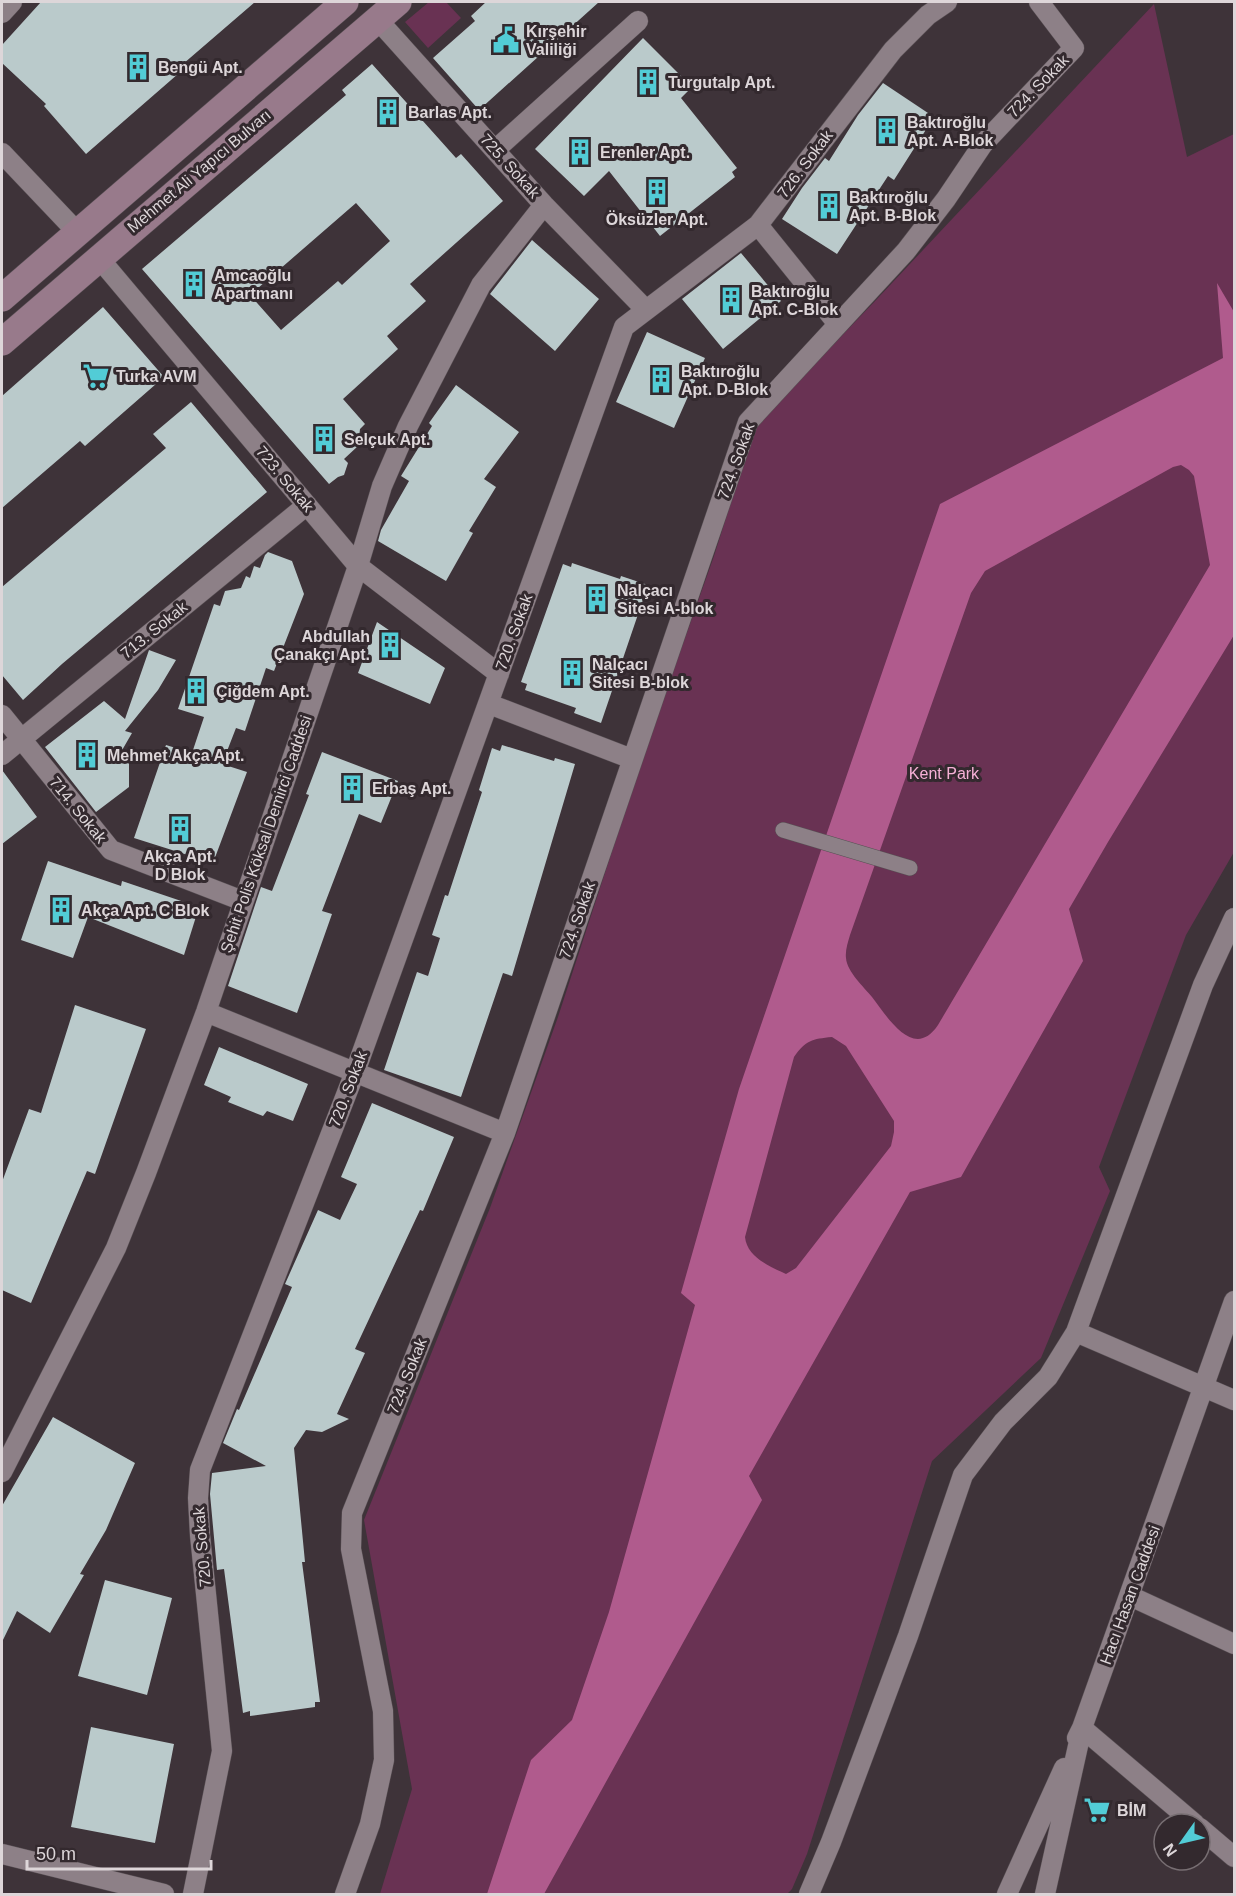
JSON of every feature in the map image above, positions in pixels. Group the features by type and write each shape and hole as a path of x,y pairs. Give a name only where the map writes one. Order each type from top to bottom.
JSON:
{"main road":[{"name":"Mehmet Ali Yapıcı Bulvarı","path":"2,298 345,2"},
{"name":"Mehmet Ali Yapıcı Bulvarı","path":"2,342 98,257 398,2"}],"street":[{"path":"2,13 12,2"},
{"name":"726. Sokak","path":"646,310 758,225 892,50 928,15 947,2"},
{"name":"724. Sokak","path":"345,1894 370,1824 384,1760 383,1712 351,1549 352,1513 504,1133 748,422 837,323 906,251 946,199 983,144 1074,48 1039,2"},
{"name":"725. Sokak","path":"377,19 544,205 646,310"},
{"path":"495,150 638,21"},
{"path":"2,153 78,233"},
{"name":"Şehit Polis Köksal Demirci Caddesi","path":"2,1472 116,1248 206,1012 358,566 382,486 418,406 481,285 544,205"},
{"path":"758,225 837,323"},
{"name":"723. Sokak","path":"98,257 358,566 499,674"},
{"name":"720. Sokak","path":"193,1894 222,1751 200,1535 198,1498 200,1470 355,1072 624,327 646,310"},
{"name":"713. Sokak","path":"2,755 307,505"},
{"path":"489,704 632,759"},
{"name":"714. Sokak","path":"2,715 111,850 243,901"},
{"path":"783,830 910,868"},
{"path":"809,1894 840,1820 908,1636 963,1475 1003,1422 1048,1377 1076,1332 1203,985 1234,918"},
{"path":"206,1012 504,1133"},
{"name":"Hacı Hasan Caddesi","path":"1045,1894 1082,1728 1234,1301"},
{"path":"1076,1332 1234,1400"},
{"path":"1130,1596 1234,1644"},
{"path":"1007,1894 1082,1728 1181,1812"},
{"path":"1212,1838 1234,1857"},
{"path":"2,1854 164,1894"}],"green space":[{"path":"429,2 446,2 461,18 428,48 405,22"},
{"name":"Kent Park","path":"1154,4 1187,157 1234,134 1234,852 1186,935 1099,1167 1110,1191 1041,1358 932,1461 807,1854 792,1889 787,1894 380,1894 412,1789 364,1520 490,1208 558,1017 641,762 714,556 755,426"}],"shaded area":[{"path":"1217,283 1234,312 1234,635 1069,909 1083,961 961,1177 910,1192 749,1476 762,1500 544,1894 487,1894 531,1760 572,1720 609,1612 695,1305 681,1293 739,1089 940,504 1223,358","holes":["1181,465 1194,476 1210,565 938,1025 929,1035 920,1039 911,1037 894,1025 853,974 847,963 846,949 971,593 985,571 1173,467","832,1037 846,1046 894,1121 894,1132 891,1146 796,1268 786,1274 754,1255 745,1237 794,1057 810,1041"]}],"building":[{"path":"41,2 255,2 183,64 186,67 86,154 44,106 46,104 2,63 2,45"},
{"name":"Kırşehir Valiliği","path":"486,2 599,2 479,110 433,58 475,21 471,16"},
{"path":"643,38 692,87 681,98 737,168 732,172 735,177 660,236 609,171 584,196 535,149"},
{"path":"372,64 456,158 461,154 503,201 410,284 426,301 387,336 398,349 343,399 365,424 360,429 358,446 344,459 348,463 344,475 329,484 142,269 346,95 342,90","holes":["356,203 390,241 342,285 338,281 281,330 250,295"]},
{"path":"883,83 934,117 894,180 888,176 837,254 782,219 825,158 829,161 858,115"},
{"path":"532,240 599,299 555,351 490,294"},
{"name":"Baktıroğlu Apt. C-Blok","path":"741,253 781,301 723,349 682,299"},
{"path":"103,307 164,377 85,446 80,441 2,508 2,396"},
{"name":"Baktıroğlu Apt. D-Blok","path":"647,332 705,358 674,428 616,402"},
{"path":"456,385 519,432 484,479 496,487 469,531 473,533 446,581 378,541 381,530 409,481 401,476 432,426 429,423"},
{"path":"191,402 267,492 62,664 23,700 2,675 2,587 166,448 153,434"},
{"path":"268,552 292,561 304,594 274,671 266,668 245,731 236,728 222,764 247,772 213,863 134,838 166,745 192,753 204,717 178,709 214,604 220,606 225,591 241,588 246,576 250,578 254,566 260,568"},
{"path":"572,563 620,579 621,576 648,585 601,723 574,713 576,708 525,690 527,684 521,682 563,564 571,567"},
{"name":"Abdullah Çanakçı Apt.","path":"377,622 445,668 430,704 358,673"},
{"name":"Mehmet Akça Apt.","path":"149,650 176,660 158,690 125,731 132,733 121,752 129,762 129,787 96,812 45,747 104,701 125,719"},
{"path":"502,745 554,761 555,758 575,764 512,976 503,973 461,1097 384,1070 417,972 428,976 440,938 432,935 445,895 448,896 482,792 479,790 492,748 500,751"},
{"path":"322,752 398,781 381,823 359,814 322,911 332,914 297,1013 228,986 261,887 272,891 309,795 306,794"},
{"path":"2,770 37,817 2,844"},
{"path":"48,861 121,886 122,881 199,907 184,955 88,917 73,958 21,940"},
{"path":"75,1005 146,1029 95,1174 87,1171 31,1303 2,1290 2,1182 29,1109 41,1113"},
{"path":"219,1047 308,1084 293,1121 267,1111 263,1116 228,1102 231,1097 204,1085"},
{"path":"372,1103 454,1137 423,1211 420,1210 355,1349 365,1353 337,1414 349,1419 322,1432 306,1430 294,1448 305,1562 302,1562 320,1702 315,1702 315,1707 250,1716 250,1711 243,1713 224,1569 217,1570 210,1494 212,1473 266,1466 223,1443 292,1287 285,1284 318,1210 340,1220 357,1184 341,1177"},
{"path":"53,1417 135,1463 106,1530 80,1574 84,1575 50,1633 17,1611 2,1642 2,1506"},
{"path":"105,1580 172,1598 147,1695 78,1676"},
{"path":"91,1727 174,1744 155,1843 71,1827"}],"place":[{"name":"Kırşehir Valiliği","path":"506,40"},
{"name":"Bengü Apt.","path":"138,67"},
{"name":"Turgutalp Apt.","path":"648,82"},
{"name":"Barlas Apt.","path":"388,112"},
{"name":"Baktıroğlu Apt. A-Blok","path":"887,131"},
{"name":"Erenler Apt.","path":"580,152"},
{"name":"Öksüzler Apt.","path":"657,192"},
{"name":"Baktıroğlu Apt. B-Blok","path":"829,206"},
{"name":"Amcaoğlu Apartmanı","path":"194,284"},
{"name":"Baktıroğlu Apt. C-Blok","path":"731,300"},
{"name":"Turka AVM","path":"96,376"},
{"name":"Baktıroğlu Apt. D-Blok","path":"661,380"},
{"name":"Selçuk Apt.","path":"324,439"},
{"name":"Nalçacı Sitesi A-blok","path":"597,599"},
{"name":"Abdullah Çanakçı Apt.","path":"390,645"},
{"name":"Nalçacı Sitesi B-blok","path":"572,673"},
{"name":"Çiğdem Apt.","path":"196,691"},
{"name":"Mehmet Akça Apt.","path":"87,755"},
{"name":"Erbaş Apt.","path":"352,788"},
{"name":"Akça Apt. D Blok","path":"180,829"},
{"name":"Akça Apt. C Blok","path":"61,910"},
{"name":"BİM","path":"1097,1810"}]}
